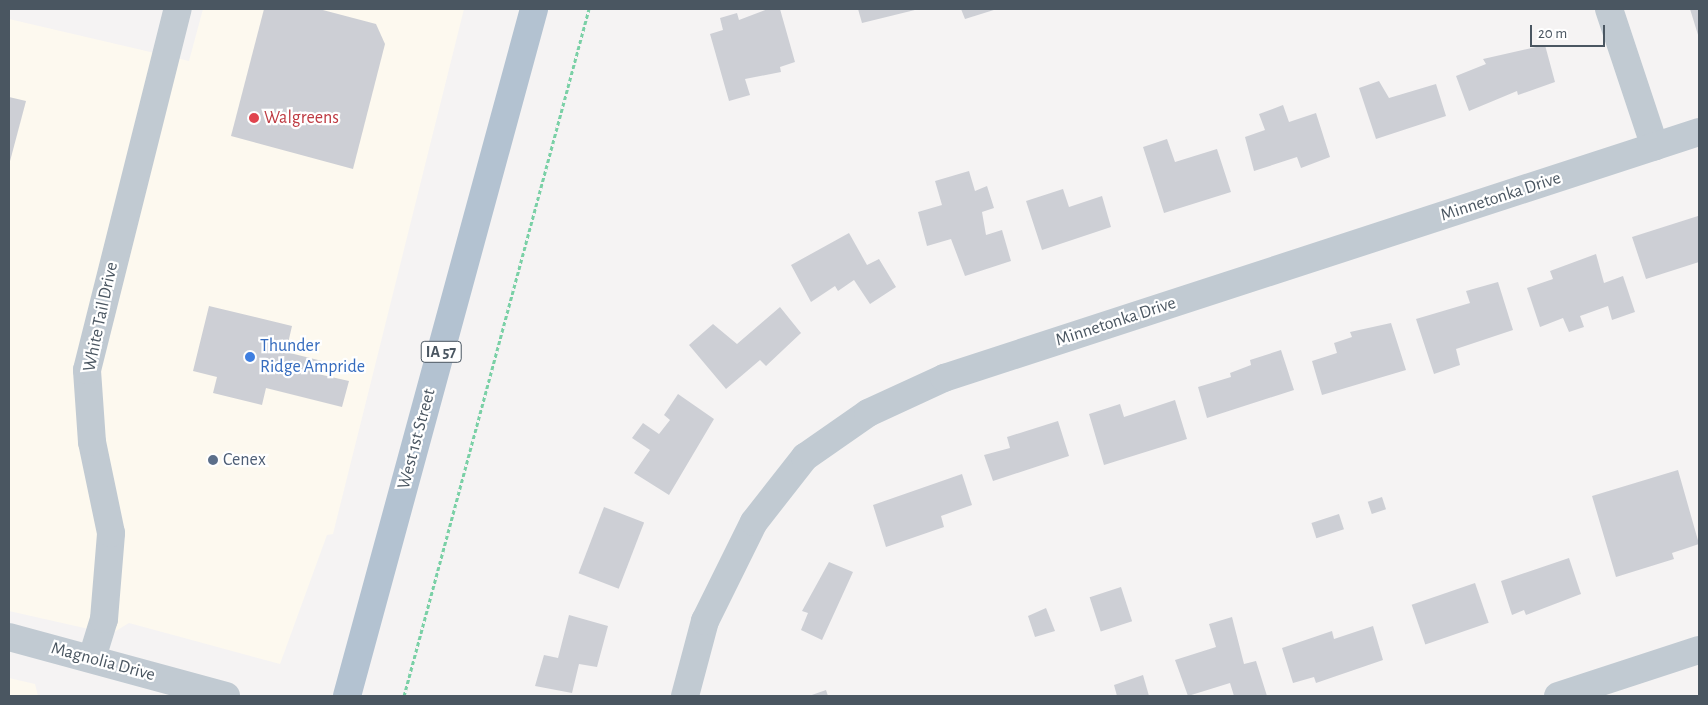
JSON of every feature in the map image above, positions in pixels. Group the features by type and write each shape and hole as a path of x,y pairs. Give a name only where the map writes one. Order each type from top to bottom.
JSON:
{"main road":[{"name":"West 1st Street","path":"347,696 534,9"}],"street":[{"name":"White Tail Drive","path":"92,658 104,619 111,534 92,442 87,370 178,9"},
{"path":"1609,9 1655,147"},
{"name":"Minnetonka Drive","path":"685,696 705,621 754,522 805,458 868,413 944,378 1699,132"},
{"name":"Magnolia Drive","path":"9,637 92,658 226,696"},
{"path":"1558,696 1699,650"}],"path":[{"path":"404,696 589,9"}],"shaded area":[{"path":"203,9 464,9 333,534 327,535 280,664 129,623 111,634 9,611 9,19 189,61"},
{"path":"9,678 35,684 38,696 9,696"}],"building":[{"name":"Walgreens","path":"264,9 319,9 376,24 385,44 353,169 231,136"},
{"path":"768,9 780,9 795,62 780,67 781,72 745,79 750,95 729,101 710,34 723,30 720,18 737,13 739,20"},
{"path":"858,9 919,9 862,23"},
{"path":"961,9 997,9 965,19"},
{"path":"1690,9 1699,9 1699,38"},
{"path":"1545,45 1555,82 1518,95 1517,91 1469,111 1456,76 1486,64 1483,59"},
{"path":"1379,81 1389,98 1436,84 1446,116 1376,139 1359,88"},
{"path":"9,97 26,101 9,165"},
{"path":"1283,105 1289,122 1316,113 1330,157 1301,168 1297,157 1254,171 1245,137 1265,130 1259,114"},
{"path":"1167,139 1175,162 1217,149 1231,192 1164,213 1143,147"},
{"path":"969,171 975,191 987,186 994,208 982,212 986,235 1002,230 1011,261 965,276 951,239 927,246 918,212 942,205 935,181"},
{"path":"1063,189 1069,207 1102,196 1111,227 1042,250 1026,201"},
{"path":"1698,216 1699,262 1646,279 1632,237"},
{"path":"849,233 867,265 879,259 896,287 870,304 854,280 838,291 835,286 811,302 791,265"},
{"path":"1596,254 1604,283 1623,276 1635,312 1612,320 1608,306 1580,316 1584,327 1569,332 1563,318 1540,327 1527,288 1553,279 1550,271"},
{"path":"1498,282 1513,330 1456,349 1460,365 1434,374 1416,319 1470,303 1466,291"},
{"name":"Thunder Ridge Ampride","path":"209,306 292,326 286,352 322,361 318,374 349,381 342,407 266,388 262,405 213,393 217,377 193,371"},
{"path":"780,307 801,333 766,366 760,360 726,389 689,345 713,324 737,344"},
{"path":"1391,323 1406,370 1322,395 1312,361 1337,353 1334,343 1352,337 1350,332"},
{"path":"1281,350 1294,390 1207,418 1198,387 1231,377 1230,373 1251,365 1250,360"},
{"path":"678,394 714,419 669,495 634,473 650,450 632,438 643,423 659,434 670,420 664,415"},
{"path":"1175,400 1187,439 1104,465 1089,414 1120,404 1124,417"},
{"path":"1058,421 1069,456 993,481 984,455 1010,448 1007,437"},
{"path":"1678,470 1699,544 1672,553 1674,559 1616,577 1592,496"},
{"path":"962,474 972,505 941,516 944,527 886,547 873,505"},
{"path":"1382,497 1386,509 1372,514 1368,502"},
{"path":"604,507 644,522 619,589 579,573"},
{"path":"1339,514 1344,529 1316,538 1311,523"},
{"path":"1569,558 1581,594 1526,615 1524,610 1512,615 1501,581"},
{"path":"829,562 853,572 822,640 801,630 808,613 802,611"},
{"path":"1475,583 1489,623 1425,645 1412,605"},
{"path":"1121,587 1132,621 1101,631 1090,597"},
{"path":"1046,608 1055,631 1035,637 1028,616"},
{"path":"569,615 608,626 597,667 579,664 572,693 535,686 544,655 558,658"},
{"path":"1232,617 1244,664 1256,661 1267,696 1234,696 1230,683 1188,696 1175,660 1216,647 1209,624"},
{"path":"1373,626 1383,660 1316,683 1314,677 1293,683 1282,648 1332,631 1334,639"},
{"path":"1143,675 1149,696 1117,696 1114,685"},
{"path":"826,690 828,696 809,696"}],"place":[{"name":"Walgreens","path":"254,118"},
{"name":"Thunder Ridge Ampride","path":"250,357"},
{"name":"Cenex","path":"213,460"}]}
